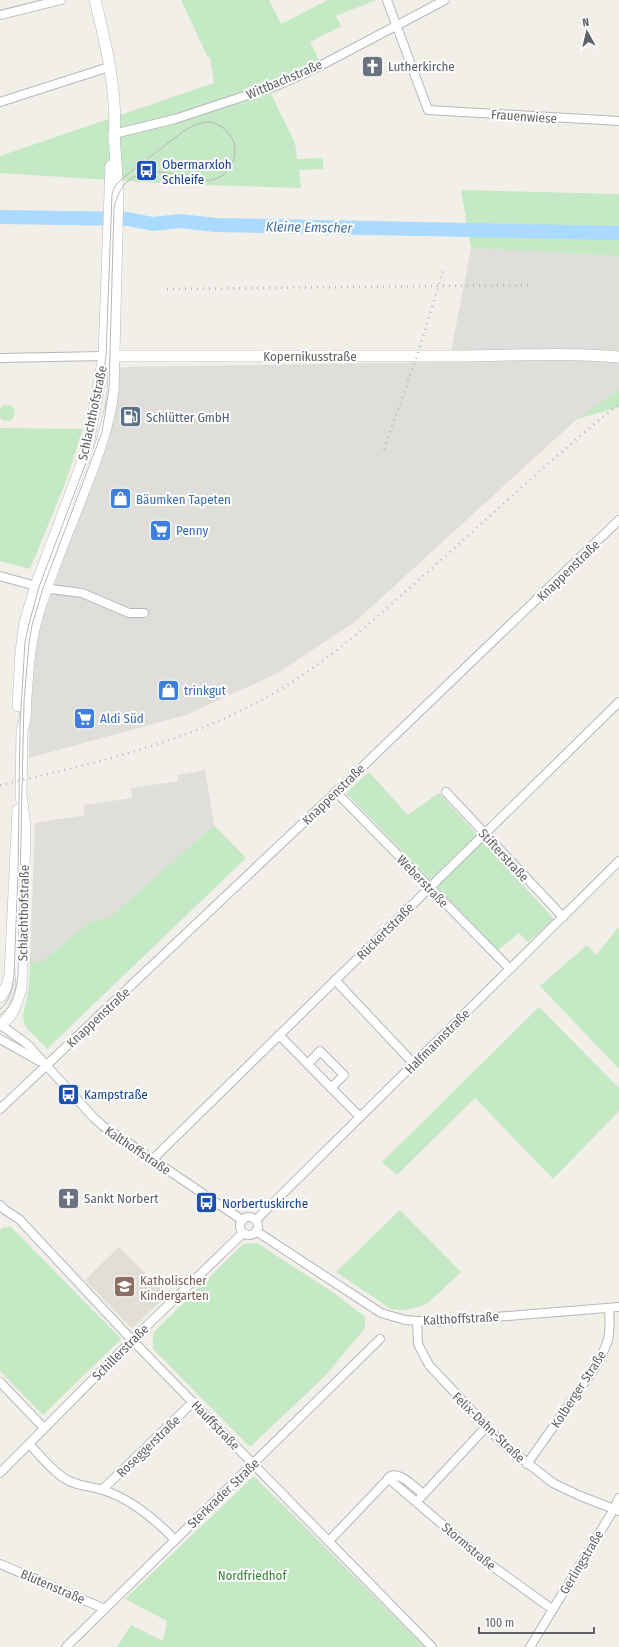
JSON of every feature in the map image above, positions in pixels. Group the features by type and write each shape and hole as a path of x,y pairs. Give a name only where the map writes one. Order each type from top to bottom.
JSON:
{"street":[{"path":"0,15 61,0"},
{"name":"Schlachthofstraße","path":"0,1025 8,1018 16,1005 21,988 25,828 21,794 22,730 18,719 18,712 21,652 25,622 98,454 106,429 113,390 108,356 114,202 114,134 109,68 95,0"},
{"path":"387,0 397,25"},
{"name":"Wittbachstraße","path":"114,134 175,119 278,84 316,68 445,0"},
{"name":"Frauenwiese","path":"397,25 428,110 619,121"},
{"path":"0,102 109,68"},
{"name":"Kopernikusstraße","path":"0,358 108,356 450,356 544,354 619,357"},
{"name":"Schlachthofstraße","path":"40,587 87,450 108,356"},
{"name":"Knappenstraße","path":"0,1109 336,792 619,520"},
{"path":"0,576 40,587 82,593 129,613 144,613"},
{"name":"Rückertstraße","path":"152,1160 619,702"},
{"name":"Weberstraße","path":"336,792 510,969"},
{"name":"Stifterstraße","path":"446,792 563,917"},
{"name":"Schlachthofstraße","path":"0,998 7,986 10,975 17,814 21,794"},
{"name":"Halfmannstraße","path":"256,1220 619,861"},
{"path":"334,980 414,1064"},
{"name":"Kalthoffstraße","path":"0,1025 27,1044 98,1122 242,1220"},
{"path":"279,1035 360,1117"},
{"name":"Kalthoffstraße","path":"0,1038 46,1066"},
{"path":"308,1064 320,1051 344,1075 332,1088"},
{"name":"Hauffstraße","path":"2,1210 19,1219 132,1340 432,1647"},
{"path":"248,1217 256,1220 258,1226 256,1231 252,1235 243,1234 240,1228 242,1220 248,1217"},
{"name":"Kalthoffstraße","path":"256,1231 381,1313 405,1320 432,1322 619,1307"},
{"name":"Schillerstraße","path":"0,1473 132,1340 243,1234"},
{"name":"Kolberger Straße","path":"527,1464 594,1369 603,1353 611,1332 609,1308"},
{"name":"Felix-Dahn-Straße","path":"417,1321 418,1344 429,1365 503,1444 553,1483 616,1510"},
{"name":"Sterkrader Straße","path":"66,1647 380,1340"},
{"path":"0,1382 44,1428"},
{"name":"Roseggerstraße","path":"102,1490 193,1402"},
{"path":"416,1501 486,1427"},
{"path":"29,1444 64,1478 72,1482 102,1490 126,1499 146,1513 175,1540"},
{"path":"329,1542 388,1478 395,1474 400,1476 423,1494"},
{"name":"Stormstraße","path":"388,1478 484,1560 552,1609"},
{"name":"Gerlingstraße","path":"530,1647 552,1609 616,1510 619,1498"},
{"name":"Blütenstraße","path":"0,1564 105,1609"}],"shaded area":[{"path":"471,248 619,256 619,389 577,419 356,621 276,674 186,715 29,758 30,653 115,416 119,371 122,367 449,362"},
{"path":"205,770 214,825 109,918 91,921 41,962 30,962 35,823 85,815 83,805 132,798 131,788 178,781 177,775"},
{"name":"Katholischer Kindergarten","path":"119,1247 167,1295 132,1329 85,1280"}],"green space":[{"path":"181,0 269,0 281,24 328,0 376,0 336,16 341,26 310,42 324,70 271,94 295,143 297,159 323,158 323,169 299,170 301,188 172,184 0,173 0,156 214,83 210,57 208,58"},
{"path":"461,190 619,194 619,256 471,248"},
{"path":"619,389 619,407 577,419"},
{"path":"7,405 14,410 15,413 10,420 7,421 0,416 -1,413 4,406"},
{"path":"0,428 83,429 66,481 30,569 0,561"},
{"path":"369,772 408,815 439,793 554,919 528,942 519,933 498,950 346,793"},
{"path":"214,825 246,858 47,1049 26,1027 24,1022 23,1016 29,986 30,962 41,962 91,921 109,918"},
{"path":"618,928 619,1069 540,986 587,945 596,955"},
{"path":"539,1007 619,1088 619,1111 553,1179 475,1098 397,1175 382,1162"},
{"path":"400,1210 461,1272 428,1303 405,1310 391,1309 336,1272"},
{"path":"10,1226 121,1339 43,1415 0,1371 0,1231 2,1228"},
{"path":"257,1243 337,1295 365,1317 365,1328 325,1376 250,1447 153,1349 153,1333 243,1244"},
{"name":"Nordfriedhof","path":"254,1476 425,1647 117,1647 131,1625 163,1641 167,1621 125,1599"}],"waterway":[{"name":"Kleine Emscher","path":"0,217 128,219 153,224 180,221 216,225 619,233"}],"tram line":[{"path":"0,1009 9,998 14,975 18,874 20,726 25,642 39,587 90,452 95,428 106,356 112,194 115,186 122,179 183,132 192,126 210,122 219,125 230,135 235,148 235,155 229,169 224,174 218,178 203,180 165,173 143,173 126,183 119,193 114,207 109,389 102,432 43,588 32,625 29,643 24,701 18,975 14,997 5,1011 0,1015"}],"railway":[{"path":"384,449 417,356 443,271"},
{"path":"167,289 529,285"},
{"path":"0,785 109,759 144,748 214,723 281,689 336,651 370,623 539,472 619,404"}],"place":[{"name":"Lutherkirche","path":"373,66"},
{"name":"Obermarxloh Schleife","path":"147,171"},
{"name":"Schlütter GmbH","path":"131,417"},
{"name":"Bäumken Tapeten","path":"120,499"},
{"name":"Penny","path":"161,530"},
{"name":"trinkgut","path":"169,690"},
{"name":"Aldi Süd","path":"84,718"},
{"name":"Kampstraße","path":"68,1094"},
{"name":"Sankt Norbert","path":"68,1198"},
{"name":"Norbertuskirche","path":"207,1203"},
{"name":"Katholischer Kindergarten","path":"125,1287"}]}
